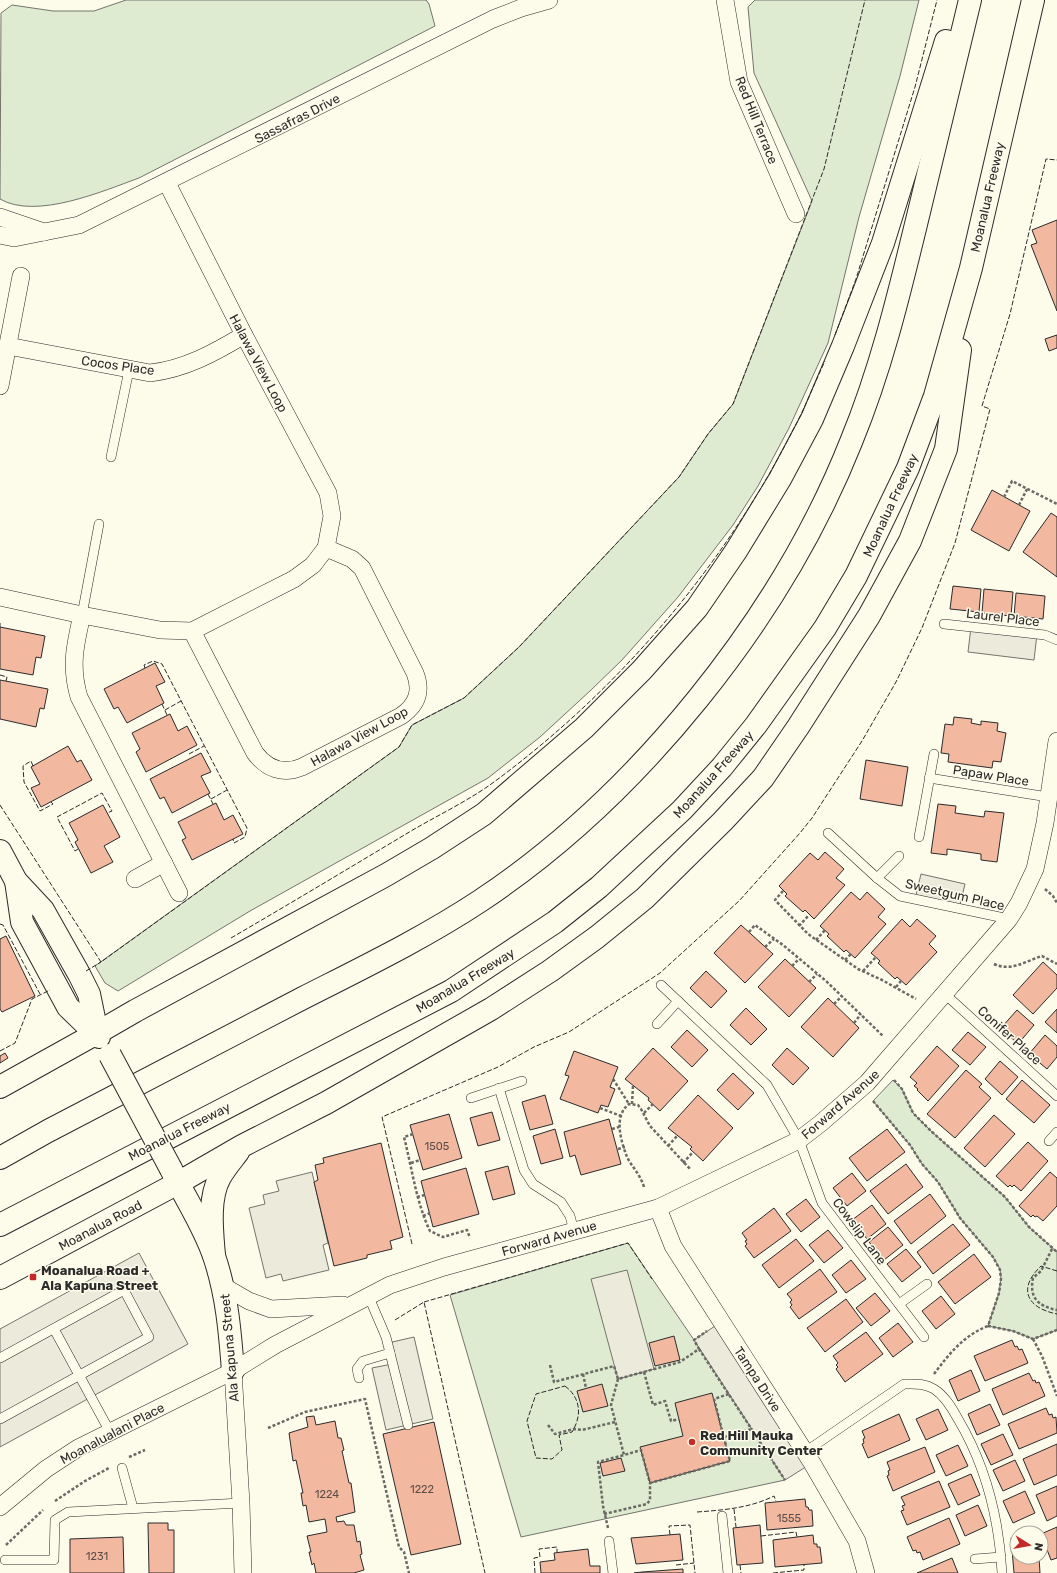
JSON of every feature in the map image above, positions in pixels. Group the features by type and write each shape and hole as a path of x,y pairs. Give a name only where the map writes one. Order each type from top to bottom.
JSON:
{"main road":[{"path":"0,1087 135,1011 386,875 432,848 484,814 584,728 642,670 697,608 736,551 780,479 815,412 843,346 883,243 960,0"},
{"path":"0,1158 48,1131 380,958 478,902 522,871 567,834 610,794 693,705 732,656 792,562 824,502 850,446 887,342 970,0"},
{"name":"Moanalua Freeway","path":"0,1224 451,991 555,922 599,887 682,810 722,767 756,725 797,669 856,576 908,468 935,396 971,268 1033,0"},
{"path":"1010,95 1040,0"},
{"name":"Moanalua Road","path":"0,1278 175,1176 242,1146 333,1099 491,1009 550,972 597,937 645,898 681,864 763,778 798,728 869,616 910,541 946,449 971,268"},
{"name":"Ala Kapuna Street","path":"0,852 8,887 22,922 68,1006 97,1033 110,1055 199,1222 214,1255 223,1286 230,1331 232,1371"},
{"path":"214,1255 211,1219 214,1198 219,1179 242,1146"}],"street":[{"name":"Sassafras Drive","path":"0,235 14,238 79,225 167,183 493,19 520,8 549,0"},
{"name":"Red Hill Terrace","path":"725,0 739,82 796,214"},
{"name":"Halawa View Loop","path":"0,596 82,615 160,630 175,632 192,631 294,579 313,565 326,548 332,516 328,493 244,335 167,183"},
{"path":"0,217 44,232"},
{"path":"0,386 21,276"},
{"name":"Cocos Place","path":"8,346 130,370 150,372 178,368 198,360 244,335"},
{"name":"Halawa View Loop","path":"192,631 255,753 265,765 272,769 287,771 302,767 401,716 413,706 416,700 418,682 416,673 362,568 352,559 326,548"},
{"path":"82,615 73,661 78,697 179,893"},
{"name":"Forward Avenue","path":"232,1371 275,1345 368,1295 390,1285 444,1268 658,1208 798,1140 821,1123 867,1083 946,995 1009,920 1019,903 1034,869 1045,823 1056,752"},
{"path":"135,879 164,863"},
{"name":"Tampa Drive","path":"658,1208 673,1246 805,1452 857,1541 866,1573"},
{"name":"Forward Avenue","path":"223,1286 249,1301 271,1309 351,1304"},
{"name":"Moanalualani Place","path":"0,1507 46,1469 78,1448 232,1371"},
{"name":"Ala Kapuna Street","path":"232,1371 241,1503 243,1573"}],"lane":[{"path":"111,457 130,370"},
{"path":"82,615 99,524"},
{"name":"Laurel Place","path":"944,624 1045,635 1057,640"},
{"path":"919,837 934,754"},
{"name":"Papaw Place","path":"929,778 1048,798"},
{"name":"Sweetgum Place","path":"828,833 877,878 900,896 1009,920"},
{"name":"Sweetgum Place","path":"877,878 899,856"},
{"name":"Cowslip Lane","path":"661,985 767,1085 798,1140 822,1203 924,1337"},
{"name":"Conifer Place","path":"946,995 1057,1096"},
{"path":"657,1024 678,1001"},
{"path":"471,1098 522,1081"},
{"path":"499,1088 524,1170 533,1184 560,1202 570,1216 574,1231"},
{"path":"1049,1141 1057,1132"},
{"path":"899,1304 927,1284"},
{"path":"0,1358 124,1290 149,1336 0,1419"},
{"path":"368,1295 386,1337 408,1425"},
{"path":"54,1329 110,1432"},
{"path":"359,1378 357,1369 363,1361 390,1353"},
{"path":"805,1452 904,1384 920,1383 934,1389 948,1402 978,1458 989,1490 1000,1534 1002,1573"},
{"path":"123,1464 133,1508"},
{"path":"6,1560 54,1560 55,1520 68,1512 241,1503"},
{"path":"722,1516 728,1573"},
{"path":"609,1540 613,1573"},
{"path":"975,1559 1001,1557"}],"path":[{"path":"1004,497 1012,481 1057,504"},
{"path":"1019,505 1027,489"},
{"path":"1043,887 1053,896 1057,903"},
{"path":"783,891 775,900 799,926 816,940 863,972 896,987 916,1000"},
{"path":"799,926 809,915"},
{"path":"749,932 755,925 774,938 842,996 883,1036"},
{"path":"816,940 825,930"},
{"path":"766,947 774,938"},
{"path":"845,960 851,954"},
{"path":"994,964 1001,967 1011,968 1042,956 1057,964"},
{"path":"863,972 876,958"},
{"path":"792,966 799,959"},
{"path":"809,982 817,974"},
{"path":"896,987 901,981"},
{"path":"834,1004 842,996"},
{"path":"854,1022 862,1014"},
{"path":"613,1079 630,1104"},
{"path":"893,1080 902,1089 913,1113 931,1131 1005,1196 1029,1227 1057,1252"},
{"path":"630,1104 633,1086"},
{"path":"873,1101 910,1145 922,1164 938,1182 960,1218 993,1257 1000,1270 1001,1280 999,1293 988,1326"},
{"path":"644,1187 639,1174 628,1158 619,1127 624,1108 630,1104 638,1105 644,1113 650,1126 691,1170"},
{"path":"644,1113 652,1104"},
{"path":"600,1108 621,1116"},
{"path":"612,1129 619,1127"},
{"path":"413,1134 404,1136 422,1216 430,1232 443,1237 467,1230 470,1238"},
{"path":"668,1146 677,1136"},
{"path":"618,1149 625,1147"},
{"path":"683,1163 693,1152"},
{"path":"411,1163 420,1160"},
{"path":"417,1197 425,1195"},
{"path":"422,1216 430,1213"},
{"path":"1052,1249 1041,1271 1033,1278 1032,1290 1038,1302 1044,1307 1057,1310"},
{"path":"928,1386 946,1358 962,1340 976,1330 988,1326 1013,1331 1033,1339 1042,1356 1057,1396"},
{"path":"709,1330 694,1340 784,1480"},
{"path":"1033,1339 1057,1330"},
{"path":"618,1379 680,1362 699,1349"},
{"path":"550,1365 554,1382 614,1366 618,1379 610,1405 624,1455"},
{"path":"644,1372 653,1405 666,1401 671,1421 679,1419"},
{"path":"583,1374 586,1388"},
{"path":"650,1483 730,1461 714,1398 729,1394"},
{"path":"268,1428 305,1412 365,1399 399,1547 404,1552 409,1573"},
{"path":"548,1425 555,1434 574,1429 582,1430 615,1422"},
{"path":"724,1437 752,1429"},
{"path":"123,1464 145,1450"},
{"path":"604,1514 647,1504 650,1500 650,1483 641,1450 598,1462 604,1514 609,1540"},
{"path":"50,1505 84,1481 111,1466"},
{"path":"5,1546 45,1509"}],"green space":[{"path":"126,0 426,0 429,4 435,26 139,178 89,196 50,205 15,205 0,199 1,13 12,5 53,11 94,11"},
{"path":"755,0 919,0 900,76 859,217 828,343 789,428 758,486 733,525 678,597 622,660 540,737 488,778 250,911 118,991 105,983 95,966 399,747 412,725 464,698 519,647 679,477 708,434 733,404 812,201 754,73 748,7"},
{"path":"893,1080 902,1089 913,1113 1005,1197 1029,1227 1057,1252 1057,1330 1033,1339 1013,1331 988,1326 999,1293 1001,1279 1000,1269 993,1257 960,1218 938,1182 922,1164 910,1145 873,1101"},
{"path":"628,1243 694,1340 785,1480 521,1537 450,1295"}],"shaded area":[{"path":"971,627 1037,634 1034,660 968,652"},
{"path":"921,874 965,884 959,909 915,899"},
{"path":"312,1172 328,1243 323,1245 329,1270 283,1281 281,1274 266,1278 249,1208 265,1204 263,1195 279,1191 276,1181"},
{"path":"139,1253 188,1344 0,1447 0,1329"},
{"path":"627,1270 654,1369 618,1379 591,1279"},
{"path":"721,1322 812,1463 785,1480 694,1340"},
{"path":"414,1337 433,1419 386,1430 372,1368 392,1364 388,1343"}],"building":[{"path":"1057,220 1057,311 1031,245 1037,243 1032,230"},
{"path":"1057,335 1057,348 1049,351 1045,339"},
{"path":"992,490 1030,511 1009,551 971,530"},
{"path":"1051,513 1057,517 1057,577 1023,552"},
{"path":"953,586 981,589 979,612 950,609"},
{"path":"984,589 1013,592 1011,616 982,613"},
{"path":"1016,593 1045,596 1043,619 1014,616"},
{"path":"0,627 45,636 41,658 36,657 33,675 0,669"},
{"path":"155,663 165,682 156,686 164,703 127,723 118,707 114,709 104,689"},
{"path":"0,680 48,689 44,709 40,708 36,727 0,719"},
{"path":"170,714 178,731 187,726 197,745 146,772 136,752 140,749 132,733"},
{"path":"954,717 972,719 971,723 981,725 981,721 998,723 997,731 1006,733 1001,762 993,761 992,768 948,762 949,754 941,753 945,724 953,725"},
{"path":"68,746 77,762 81,760 92,780 41,807 31,788 40,784 31,767"},
{"path":"201,753 211,772 201,776 210,793 172,813 164,797 160,799 150,779"},
{"path":"866,760 908,767 902,806 860,799"},
{"path":"216,803 224,820 233,815 243,834 192,860 182,840 186,838 178,822"},
{"path":"938,804 956,806 955,813 984,817 985,811 1004,813 997,862 981,860 981,854 947,849 947,855 931,853"},
{"path":"103,805 120,837 104,846 113,862 91,873 75,842 78,840 69,823"},
{"path":"825,852 844,869 836,878 845,885 814,919 805,910 803,912 785,896 787,894 779,886 810,853 818,860"},
{"path":"851,892 860,900 867,892 885,909 878,917 886,924 855,958 846,950 844,952 827,936 829,934 820,926"},
{"path":"902,919 910,927 917,919 936,936 929,944 937,952 906,985 897,977 895,979 878,963 880,961 871,953"},
{"path":"741,925 773,954 745,983 714,953"},
{"path":"6,936 35,996 2,1012 0,1009 0,939"},
{"path":"785,959 816,988 789,1017 758,987"},
{"path":"1043,962 1057,975 1057,988 1033,1014 1013,995"},
{"path":"706,971 727,991 711,1008 690,988"},
{"path":"828,998 859,1028 833,1057 801,1027"},
{"path":"746,1008 767,1029 751,1045 730,1025"},
{"path":"1057,1009 1057,1033 1045,1022"},
{"path":"1017,1010 1034,1025 1018,1044 1001,1028"},
{"path":"687,1030 708,1050 692,1067 671,1047"},
{"path":"968,1032 986,1047 970,1065 952,1050"},
{"path":"1045,1035 1057,1046 1057,1057 1047,1069 1029,1054"},
{"path":"937,1046 959,1066 928,1101 914,1086 917,1083 910,1077"},
{"path":"653,1048 688,1081 660,1111 648,1100 649,1098 625,1079"},
{"path":"787,1048 809,1068 793,1085 772,1065"},
{"path":"574,1051 618,1067 610,1087 615,1089 608,1107 601,1105 598,1113 560,1099 569,1076 565,1075"},
{"path":"5,1053 8,1058 0,1063 0,1056"},
{"path":"1000,1061 1018,1077 1002,1095 985,1079"},
{"path":"966,1070 982,1084 979,1087 991,1098 955,1138 927,1114"},
{"path":"733,1073 754,1093 738,1110 717,1090"},
{"path":"1022,1080 1050,1105 1034,1123 1006,1099"},
{"path":"545,1095 553,1124 530,1130 522,1102"},
{"path":"698,1095 733,1128 703,1161 690,1149 692,1147 668,1128"},
{"path":"492,1112 500,1140 478,1146 470,1118"},
{"path":"449,1114 462,1158 423,1170 410,1125"},
{"path":"994,1115 1015,1134 985,1167 964,1148"},
{"path":"609,1119 621,1164 581,1175 575,1155 570,1157 564,1132"},
{"path":"555,1129 563,1158 541,1164 533,1136"},
{"path":"887,1129 905,1152 867,1181 849,1158"},
{"path":"1028,1142 1048,1161 1021,1191 1014,1185 1012,1187 1010,1185 1008,1187 996,1176"},
{"path":"381,1143 403,1237 390,1241 392,1249 367,1255 367,1258 334,1266 314,1182 318,1180 315,1165 324,1163 323,1158"},
{"path":"906,1164 923,1187 888,1214 870,1191"},
{"path":"508,1166 515,1194 493,1200 485,1172"},
{"path":"466,1168 479,1214 433,1227 421,1181"},
{"path":"1050,1172 1057,1178 1057,1206 1043,1221 1037,1216 1035,1217 1033,1215 1031,1217 1019,1206"},
{"path":"852,1173 866,1191 847,1206 833,1188"},
{"path":"930,1194 946,1216 911,1244 894,1221"},
{"path":"806,1199 820,1217 801,1232 786,1214"},
{"path":"872,1205 886,1224 867,1239 852,1220"},
{"path":"774,1208 791,1231 754,1258 745,1246 747,1244 745,1241 747,1240 742,1233"},
{"path":"953,1224 970,1245 933,1274 917,1252"},
{"path":"888,1227 903,1245 884,1260 869,1242"},
{"path":"828,1230 843,1248 824,1263 809,1245"},
{"path":"796,1239 814,1261 779,1288 762,1265"},
{"path":"906,1249 921,1267 902,1282 887,1264"},
{"path":"974,1254 991,1277 955,1304 938,1282"},
{"path":"851,1260 866,1279 846,1293 832,1275"},
{"path":"820,1269 837,1292 799,1319 790,1307 792,1305 790,1302 792,1300 787,1294"},
{"path":"875,1293 890,1311 871,1326 856,1308"},
{"path":"941,1296 955,1314 936,1329 922,1311"},
{"path":"846,1299 863,1322 825,1352 807,1328"},
{"path":"898,1323 913,1342 893,1357 879,1338"},
{"path":"866,1332 883,1354 845,1382 836,1369 838,1367 836,1365 838,1363 833,1356"},
{"path":"674,1336 680,1360 655,1366 649,1343"},
{"path":"1012,1340 1015,1347 1017,1346 1019,1350 1022,1349 1028,1363 985,1381 974,1356"},
{"path":"971,1370 980,1391 958,1401 949,1380"},
{"path":"1029,1373 1033,1381 1035,1380 1036,1383 1039,1382 1045,1396 1003,1415 992,1389"},
{"path":"602,1384 608,1406 583,1412 577,1391"},
{"name":"Red Hill Mauka Community Center","path":"712,1393 730,1461 650,1483 640,1447 683,1436 675,1403"},
{"path":"990,1404 1000,1425 977,1435 968,1414"},
{"path":"1046,1408 1049,1415 1052,1414 1053,1418 1056,1417 1057,1433 1019,1449 1008,1424"},
{"path":"938,1409 948,1430 926,1440 916,1419"},
{"path":"899,1414 910,1440 868,1458 862,1444 864,1443 863,1439 865,1438 862,1431"},
{"path":"314,1416 316,1425 335,1421 338,1438 341,1438 344,1450 342,1451 349,1483 351,1483 355,1512 336,1517 337,1522 344,1521 346,1525 354,1525 357,1542 360,1541 362,1554 360,1555 364,1570 354,1573 316,1573 314,1563 312,1565 309,1552 311,1552 307,1536 327,1532 325,1519 309,1522 306,1505 303,1506 301,1493 303,1493 296,1460 293,1461 289,1433 308,1427 306,1417"},
{"path":"434,1422 461,1544 411,1555 383,1434"},
{"path":"1003,1434 1013,1455 991,1465 981,1444"},
{"path":"1057,1444 1057,1475 1034,1485 1023,1459"},
{"path":"958,1445 968,1466 946,1476 936,1455"},
{"path":"925,1447 935,1472 893,1491 887,1476 889,1475 888,1471 890,1470 887,1462"},
{"path":"621,1458 625,1471 603,1476 600,1463"},
{"path":"1015,1460 1025,1481 1003,1491 993,1470"},
{"path":"971,1474 980,1495 958,1505 948,1484"},
{"path":"939,1481 950,1507 907,1525 901,1511 904,1510 902,1506 905,1505 901,1497"},
{"path":"1057,1486 1057,1516 1047,1521 1036,1495"},
{"path":"1025,1491 1035,1513 1013,1523 1003,1501"},
{"path":"805,1499 806,1507 808,1507 809,1510 812,1510 813,1526 767,1530 765,1503"},
{"path":"978,1505 987,1526 965,1536 956,1515"},
{"path":"949,1518 960,1544 923,1560 920,1552 917,1553 916,1550 913,1551 907,1537"},
{"path":"148,1523 168,1523 168,1530 174,1530 174,1573 149,1573"},
{"path":"760,1525 763,1563 737,1565 733,1528"},
{"path":"1057,1527 1057,1558 1051,1560 1049,1555 1049,1530"},
{"path":"680,1534 683,1560 636,1564 631,1538"},
{"path":"813,1535 814,1544 817,1544 817,1547 820,1547 822,1563 775,1567 773,1540"},
{"path":"123,1537 124,1573 70,1573 70,1539"},
{"path":"588,1549 590,1566 600,1566 600,1573 541,1573 540,1562 555,1560 554,1553"},
{"path":"952,1558 958,1573 917,1573"},
{"path":"1013,1565 1040,1565 1040,1573 1014,1573"},
{"path":"683,1569 683,1573 634,1573 642,1572"}],"fence":[{"path":"0,805 101,962 399,747 412,725 464,698 519,647 679,477 708,434 733,404 824,169 865,0"},
{"path":"835,335 856,279 915,87 937,0"},
{"path":"412,1244 382,1117 498,1067 534,1047 569,1032 660,973 739,901 800,833 812,818 862,741 896,682 922,628 955,543 990,409 982,406 1010,314 1046,159 1057,160"},
{"path":"231,938 478,793 543,743 586,705 627,664 665,621 702,576 735,529 766,480 793,430 825,361"},
{"path":"145,668 144,665 153,661 162,664 247,828 245,837 234,843 233,839"},
{"path":"0,675 7,677 6,681"},
{"path":"165,710 181,701"},
{"path":"162,704 167,715"},
{"path":"189,754 204,746"},
{"path":"33,766 31,761 23,766 24,782 40,811 53,804 51,802"},
{"path":"211,799 227,790"},
{"path":"78,849 75,851 57,817 102,793 112,811 107,813"},
{"path":"208,794 213,804"},
{"path":"0,924 3,925 40,994"},
{"path":"86,971 101,962"},
{"path":"0,1051 15,1043 32,999 50,990"},
{"path":"424,1302 628,1243 652,1279"},
{"path":"1057,1271 1041,1266 1029,1282 1028,1290 1032,1302 1038,1307 1057,1314"},
{"path":"395,1320 424,1302 485,1573"},
{"path":"565,1386 577,1402 578,1414 575,1426 572,1432 559,1435 562,1450 552,1459 536,1458 527,1421 536,1394 565,1386"},
{"path":"697,1512 746,1506 774,1496 776,1501"},
{"path":"734,1509 736,1527"},
{"path":"670,1535 669,1526 690,1525 695,1573"},
{"path":"761,1536 796,1532 797,1537"},
{"path":"535,1573 534,1558 540,1557 539,1549 557,1547 557,1552"},
{"path":"676,1565 694,1563"},
{"path":"740,1565 741,1573"},
{"path":"773,1573 804,1570 804,1565"}],"place":[{"name":"Moanalua Road + Ala Kapuna Street","path":"33,1277"},
{"name":"Red Hill Mauka Community Center","path":"692,1442"}]}
